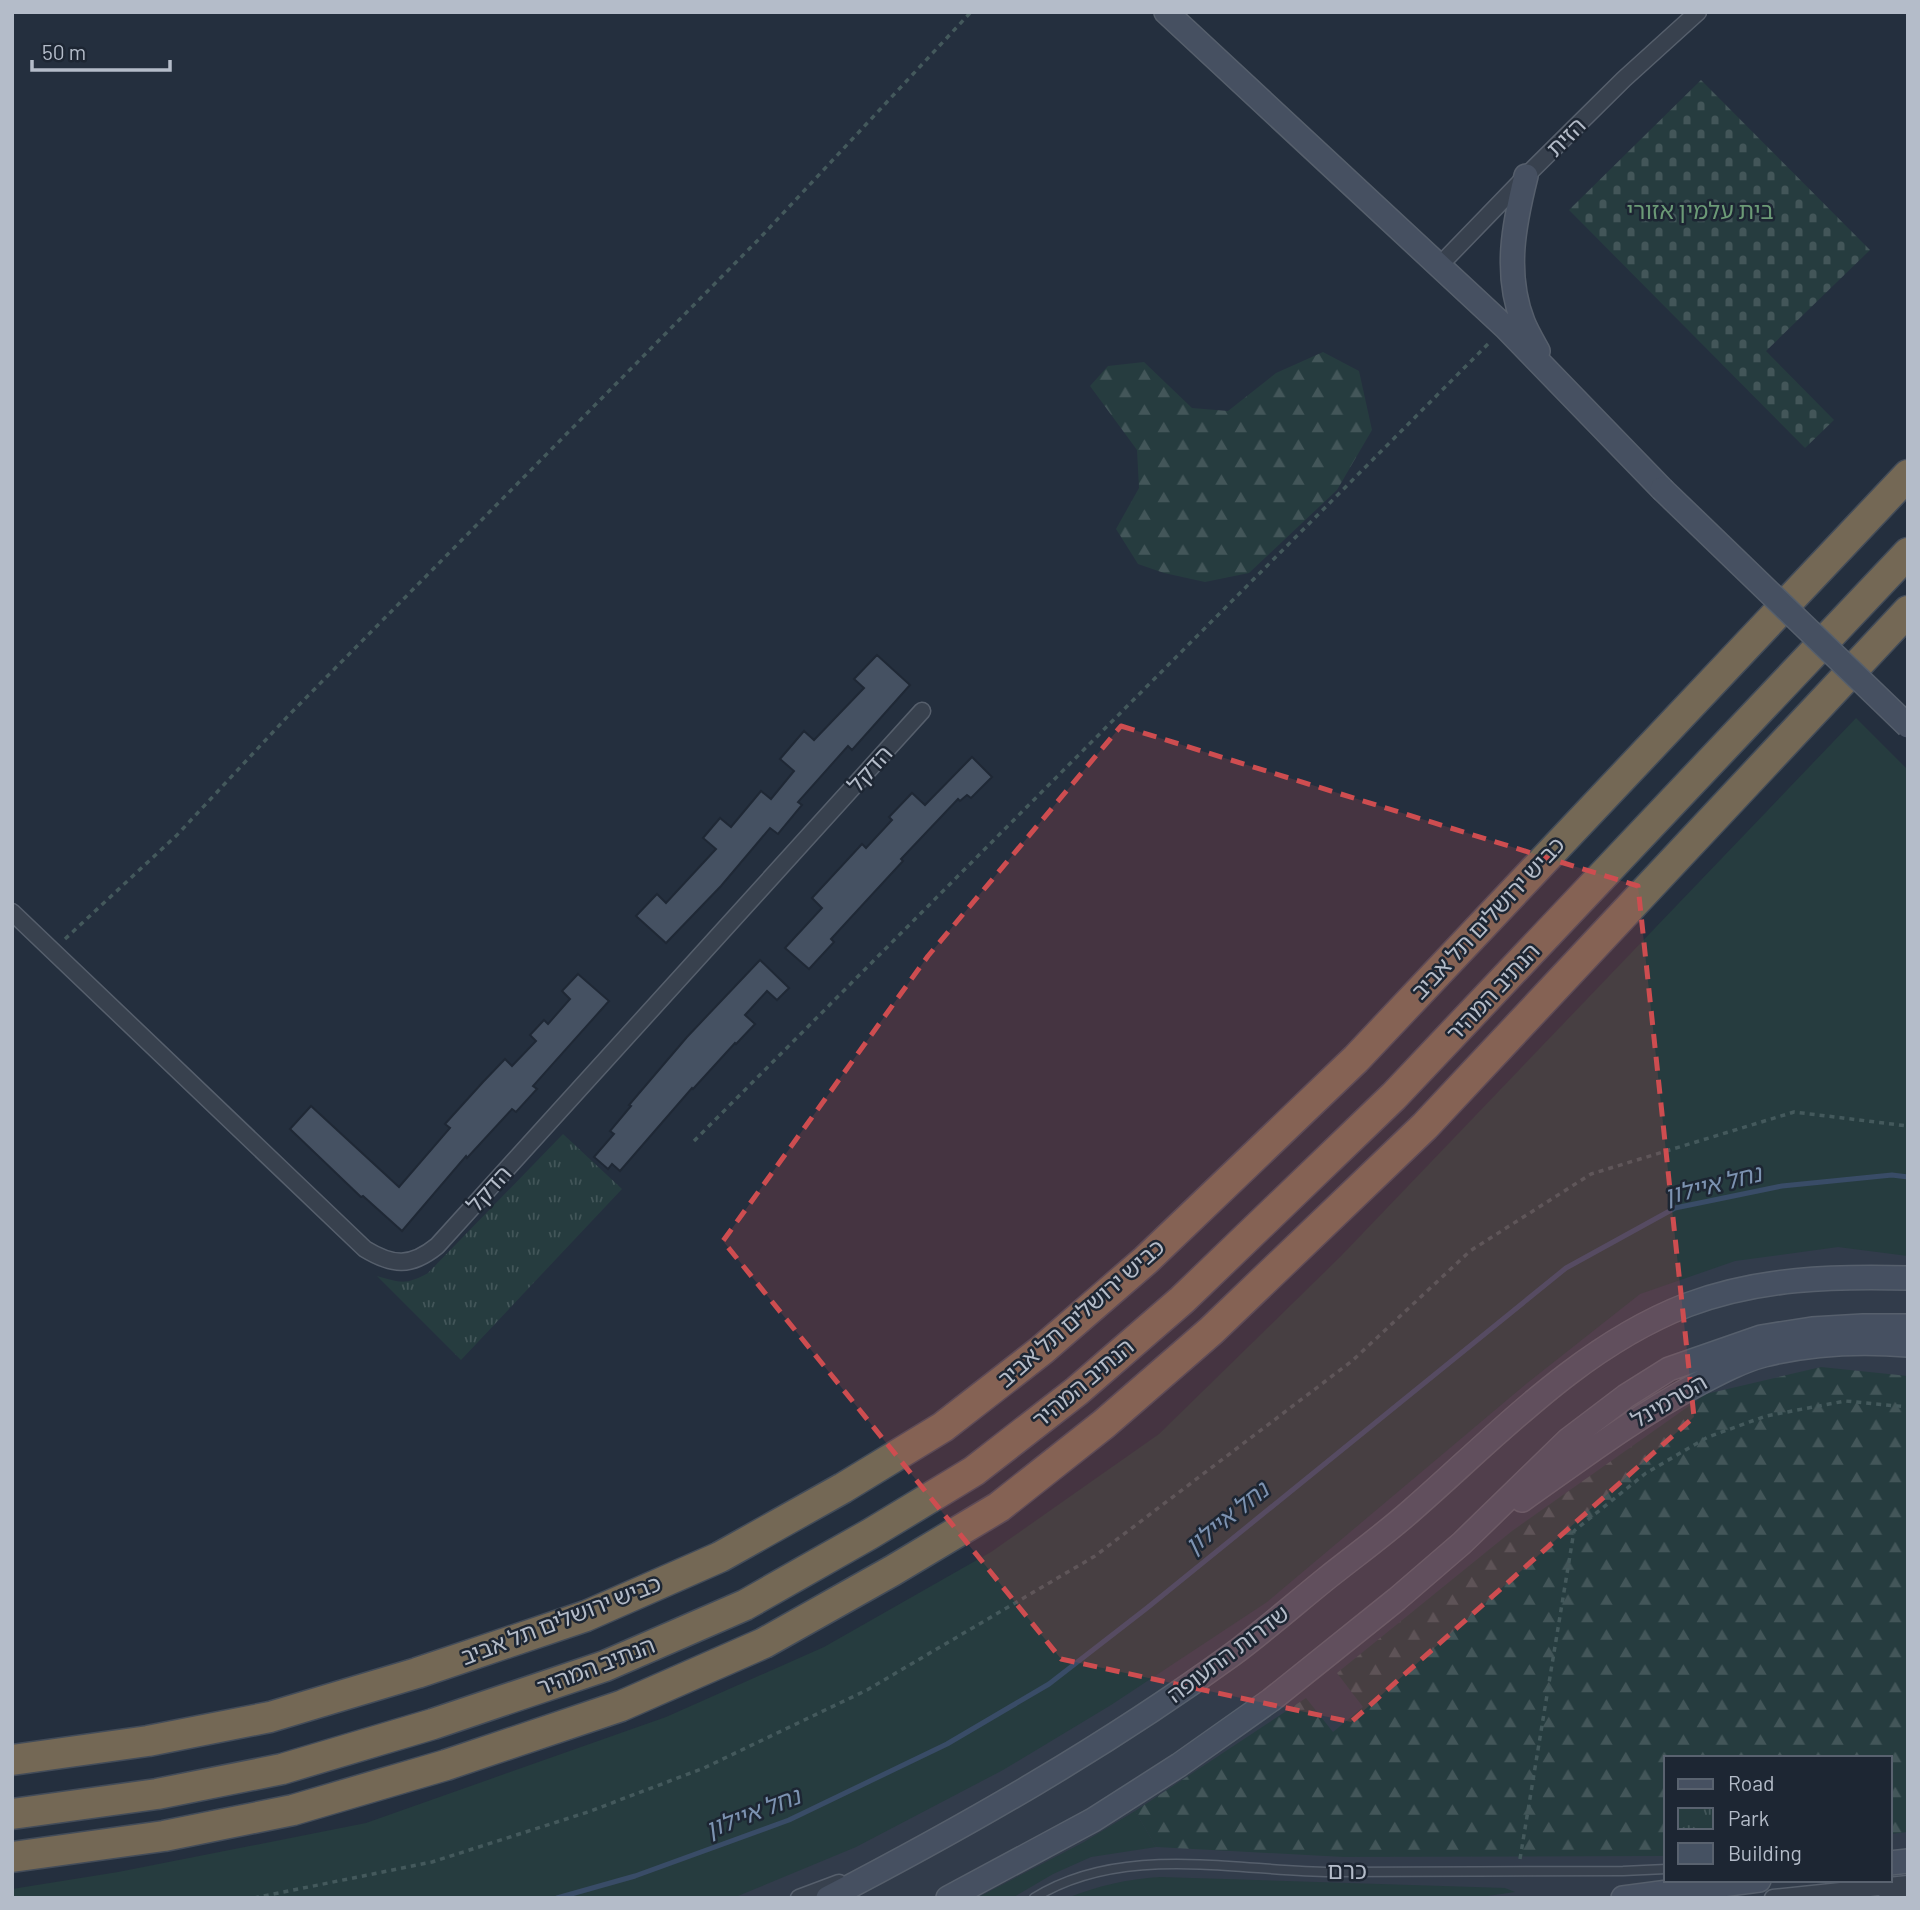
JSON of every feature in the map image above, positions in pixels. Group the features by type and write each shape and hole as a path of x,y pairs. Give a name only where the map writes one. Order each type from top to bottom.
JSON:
{"highway":[{"name":"כביש ירושלים תל אביב","path":"12,1760 148,1741 270,1717 417,1673 586,1616 720,1557 843,1488 943,1427 1042,1350 1146,1260 1356,1059 1908,475"},
{"name":"הנתיב המהיר","path":"12,1814 157,1794 282,1769 433,1724 605,1666 745,1605 974,1471 1077,1391 1182,1300 1394,1096 1908,553"},
{"path":"12,1857 164,1836 293,1810 446,1765 621,1706 764,1643 892,1572 999,1507 1104,1424 1211,1332 1425,1126 1908,611"}],"main road":[{"path":"1166,12 1505,327 1662,489 1908,726"},
{"path":"1526,176 1512,245 1512,271 1523,322 1548,373"},
{"name":"שדרות התעופה","path":"828,1898 1061,1768 1146,1715 1235,1652 1409,1513 1540,1396 1590,1357 1637,1327 1689,1304 1743,1287 1796,1279 1849,1276 1908,1278"},
{"path":"948,1898 1093,1820 1179,1765 1271,1700 1462,1543 1568,1440 1626,1396 1669,1369 1761,1337 1863,1325 1908,1326"},
{"name":"הטרמינל","path":"1462,1543 1631,1423 1716,1375 1762,1356 1808,1346 1867,1342 1908,1345"},
{"path":"1623,1898 1744,1882"}],"street":[{"name":"הזית","path":"1439,266 1624,79 1698,12"},
{"name":"הדקל","path":"12,912 365,1249 382,1259 411,1261 425,1256 437,1247 922,711"},
{"path":"799,1898 891,1865"},
{"path":"1773,1898 1908,1884"},
{"path":"1887,1898 1908,1895"}],"lane":[{"name":"כרם","path":"1034,1898 1076,1879 1128,1867 1166,1864 1328,1872 1664,1869"}],"path":[{"path":"53,951 177,835 288,716 759,239 971,12"},
{"path":"694,1141 1505,327"},
{"path":"254,1898 432,1862 588,1812 704,1768 867,1690 1095,1556 1352,1361 1470,1251 1591,1174 1794,1112 1908,1126"},
{"path":"1518,1871 1573,1531 1646,1473 1708,1437 1766,1416 1845,1401 1908,1407"}],"highlighted area":[{"path":"1121,726 1638,886 1694,1417 1351,1722 1061,1659 723,1241 928,956"}],"shaded area":[{"path":"1908,1229 1908,1898 655,1898 1684,1252"}],"green space":[{"name":"בית עלמין אזורי","path":"1701,80 1870,250 1766,351 1834,420 1805,448 1569,210"},
{"path":"1323,352 1359,371 1372,430 1337,490 1249,573 1205,582 1138,564 1116,529 1139,488 1137,450 1090,386 1108,366 1144,362 1192,408 1228,411 1276,373"},
{"path":"1856,718 1908,770 1908,1256 1838,1247 1735,1261 1640,1294 1526,1384 1267,1602 1111,1705 1003,1770 856,1847 733,1898 12,1898 12,1889 118,1872 366,1823 666,1717 824,1647 991,1552 1159,1434 1341,1256"},
{"path":"563,1134 622,1189 461,1360 377,1276 403,1282 428,1273"},
{"path":"1821,1367 1908,1376 1908,1832 1892,1834 1892,1756 1664,1756 1664,1856 1343,1857 1156,1847 1135,1811 1306,1698 1333,1732 1363,1707 1337,1673 1512,1531 1706,1394"},
{"path":"1135,1811 1156,1847 1091,1857 1053,1874 1012,1898 977,1898 1084,1842"},
{"path":"1160,1877 1505,1888 1515,1892 1473,1898 1067,1898 1113,1884"}],"building":[{"path":"877,655 910,685 852,750 848,746 798,802 802,805 778,834 770,828 721,886 666,943 636,916 657,894 666,903 716,849 703,838 720,818 731,827 761,791 771,799 794,771 780,759 804,731 814,740 864,688 854,679"},
{"path":"972,757 992,777 971,798 967,795 960,801 958,799 901,859 903,861 831,939 834,942 809,969 785,948 822,908 812,898 862,844 866,848 892,820 889,817 912,793 925,805"},
{"path":"760,960 789,988 777,1000 767,991 745,1015 755,1024 692,1088 620,1171 612,1164 608,1169 594,1157 614,1134 610,1131 687,1037"},
{"path":"578,974 609,1001 533,1086 537,1089 516,1112 512,1109 467,1158 466,1156 402,1231 361,1197 290,1129 311,1106 399,1187 450,1128 445,1124 483,1082 505,1059 512,1066 536,1041 530,1035 544,1020 548,1024 570,999 562,991"}],"waterway":[{"name":"נחל איילון","path":"557,1898 635,1876 789,1820 947,1744 1049,1684 1147,1608 1566,1268 1675,1208 1782,1186 1892,1175 1908,1177"}]}
